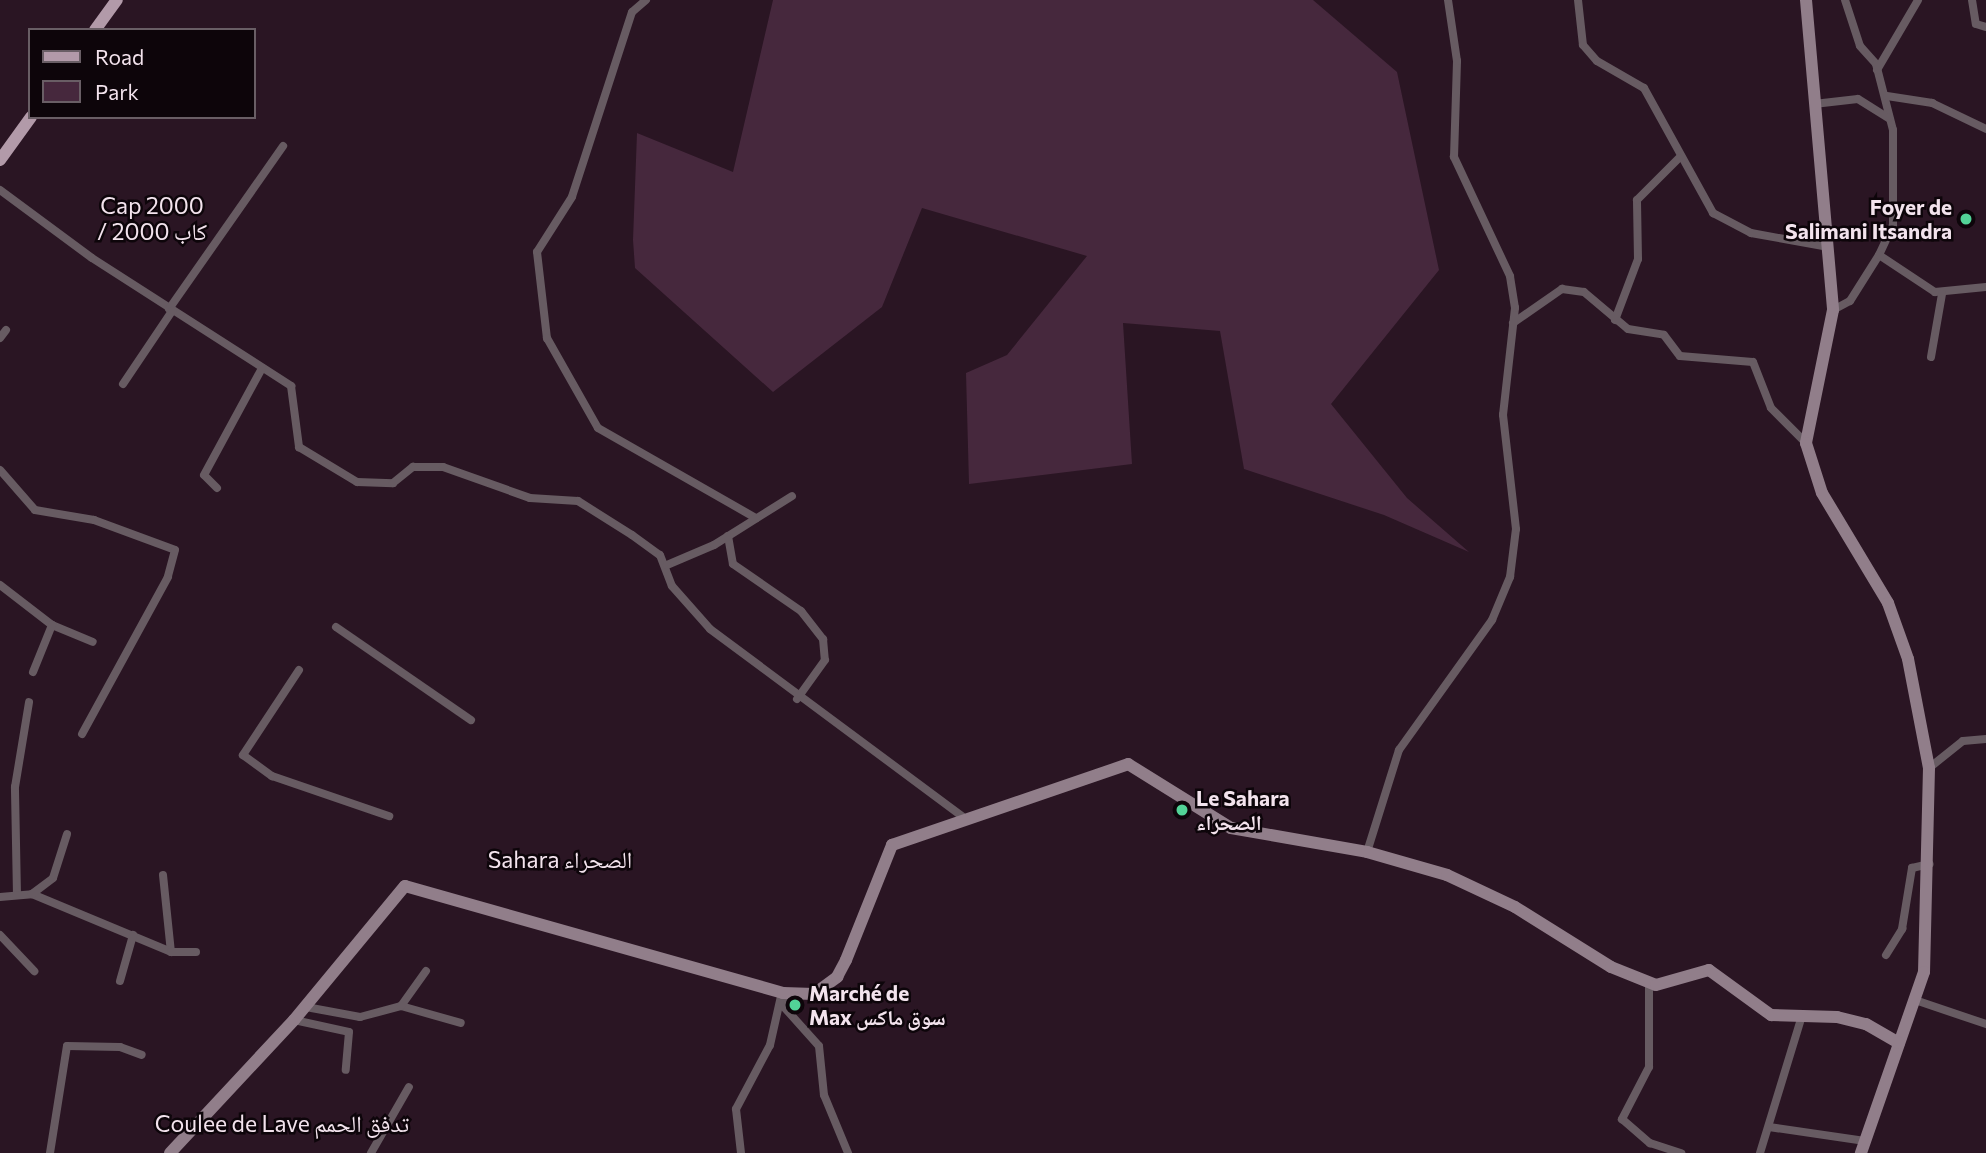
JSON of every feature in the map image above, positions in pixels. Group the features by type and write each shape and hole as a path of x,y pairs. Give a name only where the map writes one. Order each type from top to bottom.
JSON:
{"main road":[{"path":"96,28 117,0"},
{"path":"1806,0 1833,310 1806,443 1822,493 1888,603 1908,659 1929,768 1930,864 1926,957 1915,1000 1863,1147"},
{"path":"0,160 30,119"},
{"path":"172,1152 306,1007 396,892 415,886 783,993 814,994 837,977 892,845 962,816 1128,764 1231,828 1367,852 1480,888 1611,967 1648,982 1672,982 1709,970 1771,1015 1866,1024 1899,1043"}],"street":[{"path":"646,0 632,12 572,197 537,252 546,331 598,428 756,518"},
{"path":"1367,852 1399,750 1492,620 1510,577 1517,528 1503,415 1513,323 1510,276 1454,157 1457,61 1448,0"},
{"path":"1578,0 1583,45 1597,61 1644,88 1679,158 1713,213 1751,233 1829,247"},
{"path":"1833,310 1850,301 1879,255 1895,204 1887,96 1877,70 1860,46 1845,0"},
{"path":"1877,70 1918,0"},
{"path":"1972,0 1976,24 1986,27"},
{"path":"1887,96 1932,103 1986,129"},
{"path":"1814,104 1858,99 1888,118"},
{"path":"123,384 283,146"},
{"path":"1615,320 1633,282 1641,231 1637,200 1679,158"},
{"path":"0,190 171,310 296,391 299,447 357,482 393,483 413,467 443,467 530,498 578,501 667,565 672,586 710,629 797,699 962,816"},
{"path":"1879,255 1915,283 1942,294 1986,288"},
{"path":"1513,323 1562,289 1584,292 1615,320 1642,334 1664,335 1680,356 1693,361 1753,362 1770,408 1806,443"},
{"path":"1931,357 1942,294"},
{"path":"0,338 6,330"},
{"path":"217,488 204,475 262,368"},
{"path":"0,470 35,510 94,520 175,550 168,577 82,734"},
{"path":"667,565 728,536 792,496"},
{"path":"728,536 733,564 801,611 823,639 825,660 797,699"},
{"path":"0,585 51,625 93,642"},
{"path":"33,671 51,625"},
{"path":"336,627 471,720"},
{"path":"299,670 243,755 272,776 389,816"},
{"path":"17,895 15,787 29,702"},
{"path":"1929,768 1963,741 1986,740"},
{"path":"32,894 58,870 67,834"},
{"path":"1886,955 1902,929 1912,868 1930,864"},
{"path":"163,875 171,951"},
{"path":"0,897 32,894 171,951 196,952"},
{"path":"0,935 34,971"},
{"path":"120,981 133,935"},
{"path":"401,1006 426,971"},
{"path":"1648,982 1649,1067 1622,1119 1650,1143 1681,1153"},
{"path":"741,1153 736,1109 770,1045 783,993"},
{"path":"783,993 784,1007 818,1046 824,1095 848,1153"},
{"path":"1915,1000 1986,1024"},
{"path":"306,1007 360,1017 401,1006 461,1023"},
{"path":"1760,1153 1801,1019"},
{"path":"294,1020 349,1032 346,1069"},
{"path":"50,1153 69,1044 142,1055"},
{"path":"371,1153 409,1087"},
{"path":"1769,1127 1863,1147"}],"green space":[{"path":"773,0 1313,0 1397,72 1439,270 1331,404 1407,498 1469,552 1384,515 1244,469 1220,331 1123,323 1132,464 969,484 966,373 1007,355 1087,256 922,208 882,307 773,392 635,268 633,240 637,133 733,172"}],"place":[{"name":"Foyer de Salimani Itsandra","path":"1966,219"},
{"name":"Le Sahara الصحراء","path":"1182,810"},
{"name":"Marché de Max سوق ماكس","path":"795,1005"}],"district":[{"name":"Cap 2000 / كاب 2000","path":"152,218"},
{"name":"Sahara الصحراء","path":"560,859"},
{"name":"Coulee de Lave تدفق الحمم","path":"282,1123"}]}
